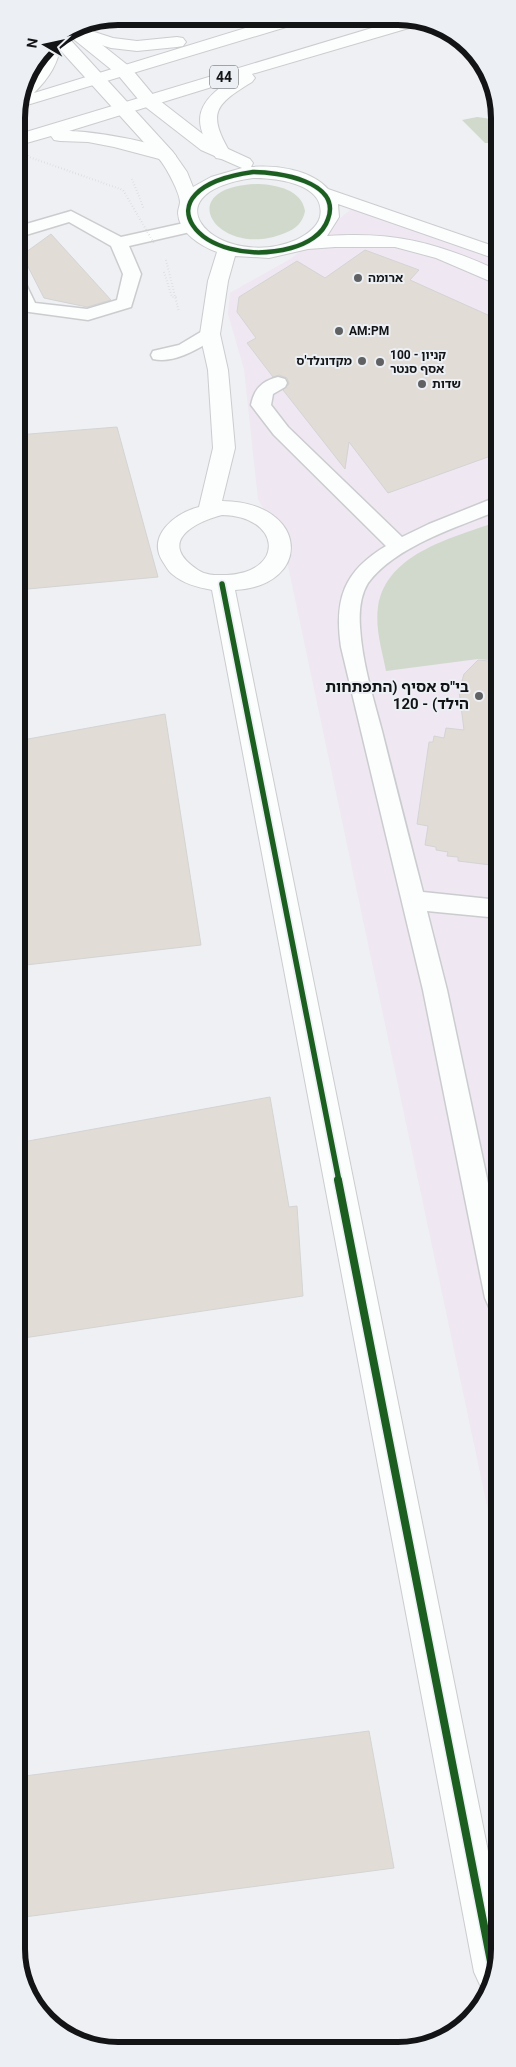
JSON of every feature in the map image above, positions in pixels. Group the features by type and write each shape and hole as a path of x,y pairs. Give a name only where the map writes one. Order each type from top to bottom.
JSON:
{"main road":[{"name":"44","path":"27,101 275,25"},
{"name":"44","path":"25,138 399,25"},
{"path":"81,33 111,43 137,46 236,36"},
{"path":"77,35 124,70 149,101 207,146 263,172"},
{"path":"70,50 166,156 178,172 190,202"},
{"path":"222,154 210,136 206,120 212,105 226,90 268,64"},
{"path":"32,84 45,70"},
{"path":"25,140 83,136 121,141 166,156"},
{"path":"491,251 322,193 298,178 263,172 234,174 217,180 198,192 190,202 188,214 193,226 210,241 228,248 250,252 274,252 305,243 372,240 423,247 456,258 491,275"},
{"path":"305,243 320,232 330,220 330,206 322,193"},
{"path":"209,509 224,448 218,370 210,334 218,281 228,248"},
{"path":"209,509 239,509 257,514 270,523 279,535 281,548 277,561 265,572 248,580 222,584 193,578 180,570 171,560 167,548 169,536 177,525 189,516 209,509"},
{"path":"222,584 490,1959"}],"lane":[{"path":"25,230 71,216 119,243 132,274 125,303 88,315 28,307 25,301"},
{"path":"119,243 193,226"},
{"path":"160,355 186,349 210,334"},
{"path":"278,383 266,388 263,393 262,405 271,418 281,431 399,546"},
{"path":"491,506 399,546 379,558 358,583 350,604 350,636 357,675 435,990 491,1260"},
{"path":"412,900 491,908"}],"path":[{"path":"25,149 29,157 124,190 155,245"},
{"path":"172,298 177,297"}],"shaded area":[{"path":"477,117 491,119 491,143 485,143 462,120"},
{"path":"259,184 281,187 294,193 299,198 305,211 301,222 296,227 285,233 261,239 240,237 223,230 213,220 210,208 215,196 231,188"},
{"path":"360,202 491,245 491,1524 283,542 258,499 244,369 228,314 230,293 292,258"},
{"path":"491,524 491,660 478,659 386,671 378,631 377,615 384,588 394,573 408,560 425,549"}],"building":[{"path":"51,234 111,300 87,307 44,298 25,261 25,253"},
{"name":"100 - קניון אסף סנטר","path":"365,250 419,270 410,280 491,316 491,456 388,493 349,442 345,469 283,390 289,384 287,378 279,375 273,377 247,343 256,338 237,312 239,297 297,261 325,278"},
{"path":"117,427 158,577 25,589 25,434"},
{"path":"478,660 491,661 491,865 458,861 458,857 447,856 448,852 436,850 436,847 425,845 428,826 417,824 429,742 433,742 434,736 444,738 446,728 464,730 459,691 464,674"},
{"path":"165,714 201,945 25,965 25,740"},
{"path":"270,1097 289,1207 297,1206 303,1296 25,1338 25,1142"},
{"path":"369,1731 394,1868 25,1917 25,1776"}],"cycle path":[{"path":"253,172 293,176 318,189 326,198 330,208 325,226 308,242 295,247 269,252 240,252 226,249 202,237 193,227 187,214 189,203 195,194 205,187 230,176 253,172"},
{"path":"222,584 490,1959"}],"place":[{"name":"ארומה","path":"358,278"},
{"name":"AM:PM","path":"339,331"},
{"name":"מקדונלד'ס","path":"362,361"},
{"name":"100 - קניון אסף סנטר","path":"380,362"},
{"name":"שדות","path":"422,384"},
{"name":"בי\"ס אסיף (התפתחות הילד) - 120","path":"479,696"}]}
